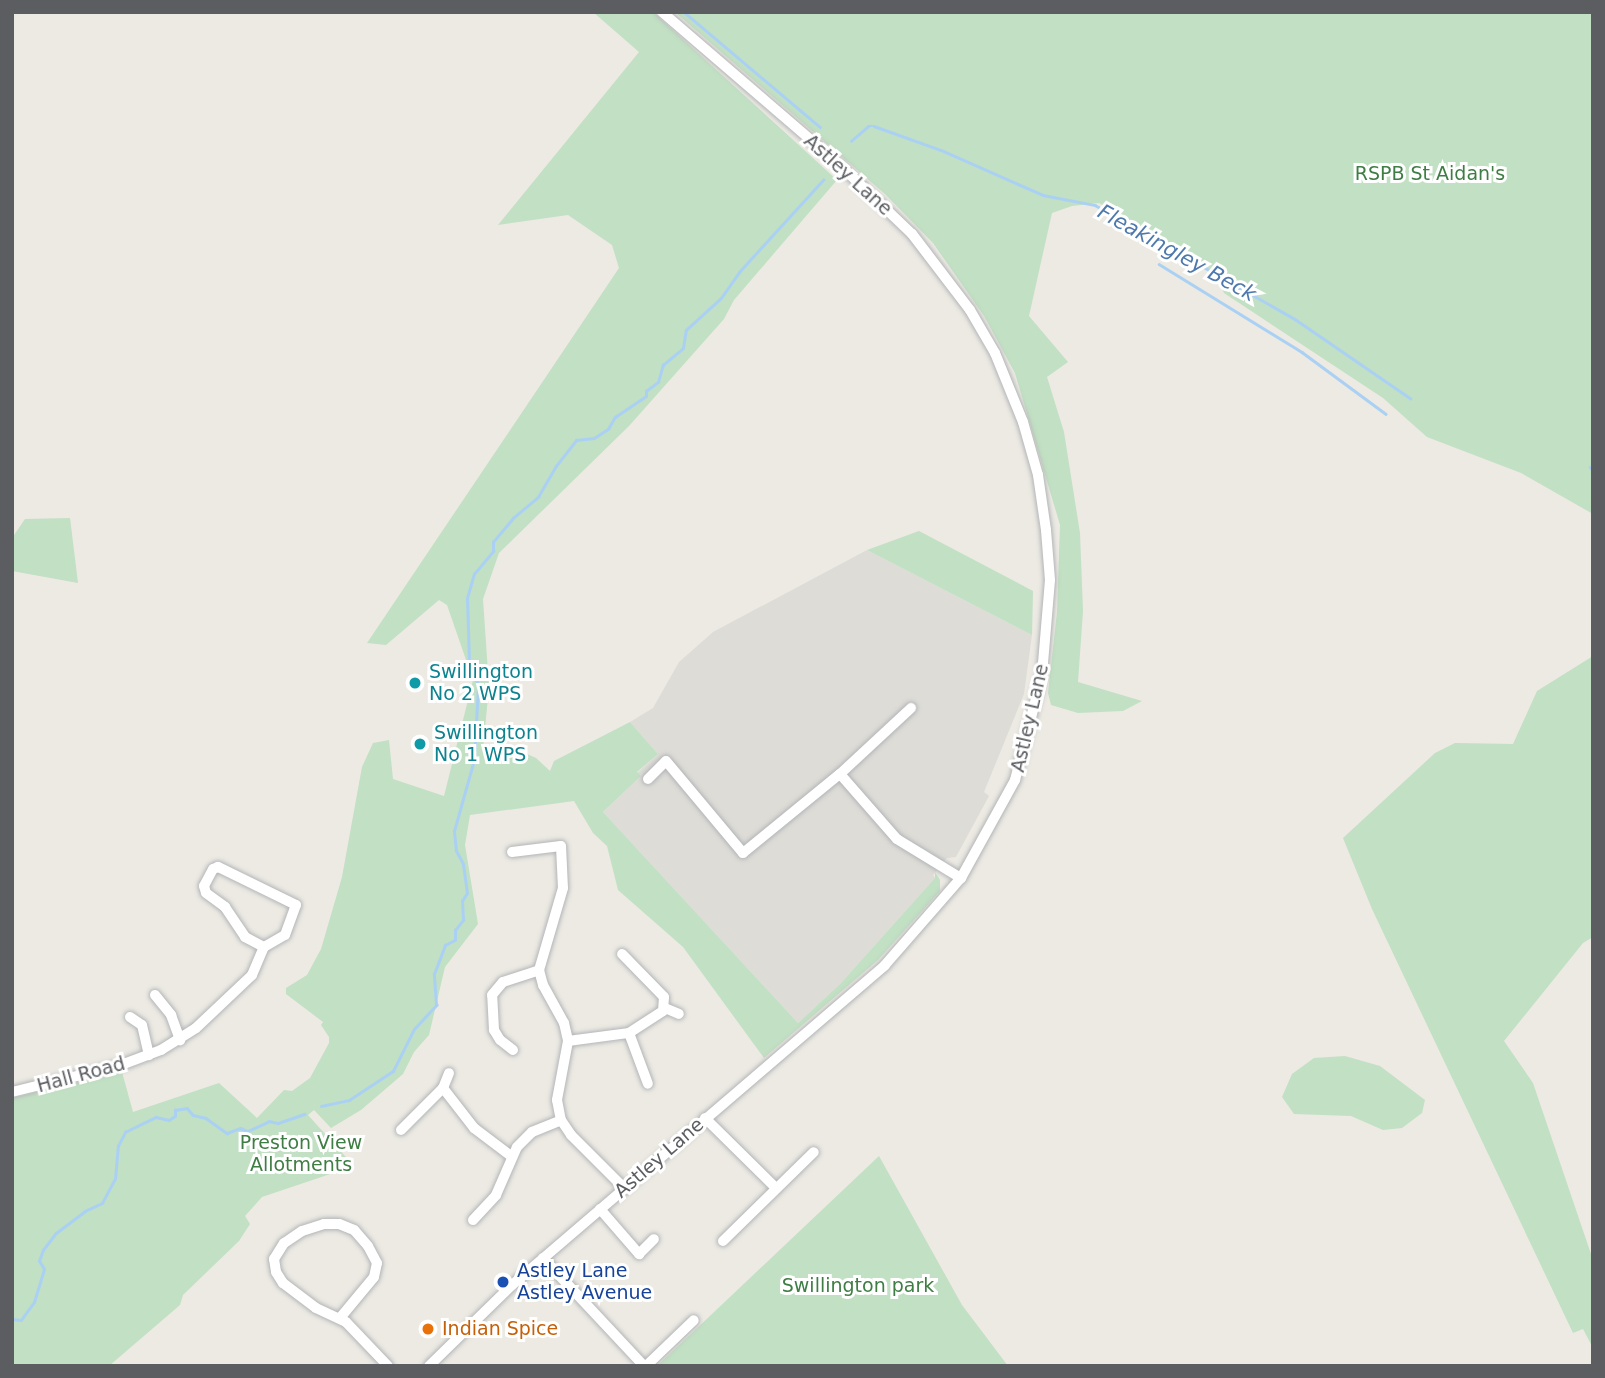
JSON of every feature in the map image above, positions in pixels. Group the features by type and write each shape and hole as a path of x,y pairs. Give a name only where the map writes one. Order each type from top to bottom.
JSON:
{"street":[{"name":"Astley Lane","path":"429,1366 543,1258 885,965 961,878 1015,780 1042,675 1050,580 1038,475 1023,422 995,353 970,310 912,234 840,165 662,12"},
{"path":"648,779 666,761 743,853 840,774 911,708"},
{"path":"840,774 897,839 961,878"},
{"path":"512,852 565,846 563,888 539,970 543,985 564,1023 568,1041 556,1100 561,1121 624,1188"},
{"path":"219,867 295,903 296,910 285,935 264,947 245,937 225,907 206,893 204,886 213,869 219,867"},
{"name":"Hall Road","path":"12,1092 79,1077 149,1055 180,1040 251,975 264,947"},
{"path":"622,954 664,997 665,1007"},
{"path":"513,1050 500,1040 494,1030 492,995 503,982 539,970"},
{"path":"155,995 171,1015 180,1040"},
{"path":"568,1041 629,1034 665,1007"},
{"path":"665,1007 679,1014"},
{"name":"Hall Road","path":"130,1017 142,1025 149,1055"},
{"path":"629,1034 648,1084"},
{"path":"401,1130 443,1088 449,1073"},
{"path":"443,1088 474,1128 511,1156"},
{"path":"705,1118 776,1188"},
{"path":"473,1220 496,1195 511,1156 532,1132 561,1121"},
{"path":"723,1241 814,1152"},
{"path":"600,1209 639,1254 654,1240"},
{"path":"340,1318 374,1277 377,1263 369,1246 354,1230 331,1223 302,1231 284,1243 276,1253 274,1266 283,1283 316,1308 340,1318 388,1366"},
{"path":"543,1258 645,1366 694,1320"}],"shaded area":[{"path":"867,550 1032,635 1024,694 984,792 989,796 956,857 947,858 933,875 935,878 841,983 798,1023 603,812 640,777 637,773 658,754 630,722 653,708 679,662 713,632"}],"green space":[{"name":"Preston View Allotments","path":"593,12 653,12 837,180 734,300 724,319 629,426 499,553 483,599 489,687 483,749 518,750 536,758 550,771 554,761 630,722 658,754 637,772 641,776 603,812 798,1023 841,983 935,878 935,872 940,880 940,891 878,960 764,1058 683,947 618,890 607,846 593,833 574,801 470,815 465,845 478,924 445,967 429,1035 414,1052 403,1074 361,1110 331,1128 314,1110 308,1115 354,1166 262,1197 245,1216 250,1224 239,1241 183,1295 180,1305 109,1366 12,1366 12,1098 122,1072 133,1112 219,1083 257,1118 284,1090 292,1091 310,1078 329,1043 329,1037 321,1025 323,1022 286,994 286,988 307,975 321,949 342,877 362,767 373,743 389,740 393,779 444,796 473,680 447,605 439,600 386,645 367,643 619,268 612,245 568,215 498,225 639,52"},
{"name":"RSPB St Aidan's","path":"675,12 1593,12 1593,514 1521,473 1427,437 1383,398 1224,293 1215,274 1099,203 1072,206 1052,213 1029,316 1068,362 1047,377 1064,432 1080,533 1083,611 1078,682 1142,701 1123,711 1078,713 1051,705 1048,693 1057,612 1060,525 1015,373 984,316 933,243 885,194"},
{"path":"70,518 78,583 12,571 12,538 25,519"},
{"path":"919,531 1033,591 1032,635 867,550"},
{"path":"1593,656 1593,937 1583,943 1504,1041 1533,1083 1593,1260 1593,1348 1583,1329 1573,1333 1372,909 1343,838 1435,753 1455,743 1513,744 1537,691"},
{"path":"1345,1056 1380,1066 1425,1100 1422,1113 1402,1128 1383,1130 1351,1116 1294,1114 1282,1097 1292,1074 1314,1058"},
{"name":"Swillington park","path":"879,1156 962,1305 1008,1366 657,1366"}],"waterway":[{"path":"684,12 820,127"},
{"name":"Fleakingley Beck","path":"851,141 868,126 874,126 941,150 1043,195 1095,205 1295,319 1410,398"},
{"path":"321,1106 349,1100 393,1071 414,1029 436,1005 434,974 445,945 455,940 455,930 463,920 462,901 467,893 463,864 456,851 454,831 474,760 478,685 469,662 467,598 474,574 493,551 493,542 513,518 538,497 556,466 576,440 594,438 608,429 615,417 646,396 646,391 658,382 663,365 683,348 686,330 721,298 739,272 823,180"},
{"path":"1159,264 1302,352 1386,414"},
{"name":"Fleakingley Beck","path":"1590,467 1593,470"},
{"path":"12,1319 21,1320 34,1302 44,1269 39,1261 43,1250 56,1233 85,1211 102,1203 115,1179 118,1146 125,1132 156,1117 169,1120 175,1116 175,1110 187,1108 193,1115 206,1118 227,1133 240,1128 248,1131 269,1121 278,1123 304,1114"}],"place":[{"name":"Swillington No 2 WPS","path":"415,683"},
{"name":"Swillington No 1 WPS","path":"420,744"},
{"name":"Astley Lane Astley Avenue","path":"503,1282"},
{"name":"Indian Spice","path":"428,1329"}]}
